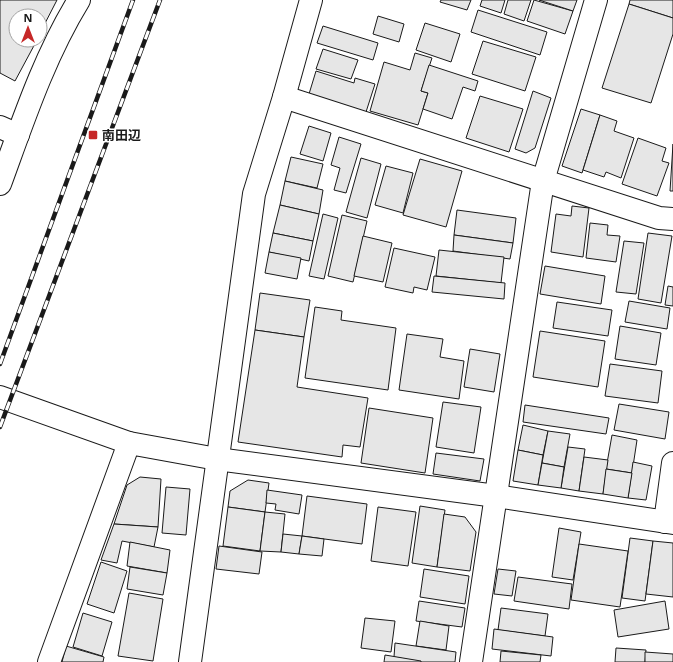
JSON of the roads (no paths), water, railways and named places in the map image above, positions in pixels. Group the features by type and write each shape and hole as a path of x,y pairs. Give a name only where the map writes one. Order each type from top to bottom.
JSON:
{"street":[{"path":"0,184 9,131 40,77 66,22 79,0"},
{"path":"190,662 254,194 284,97 311,0"},
{"path":"471,662 543,181 596,0"},
{"path":"284,97 659,218 673,219"},
{"path":"0,397 129,444 217,458 496,496 669,523 673,463"},
{"path":"49,662 129,444"}],"railway":[{"path":"0,364 133,0"},
{"path":"0,427 160,0"}],"place":[{"name":"南田辺","path":"93,135"}]}
